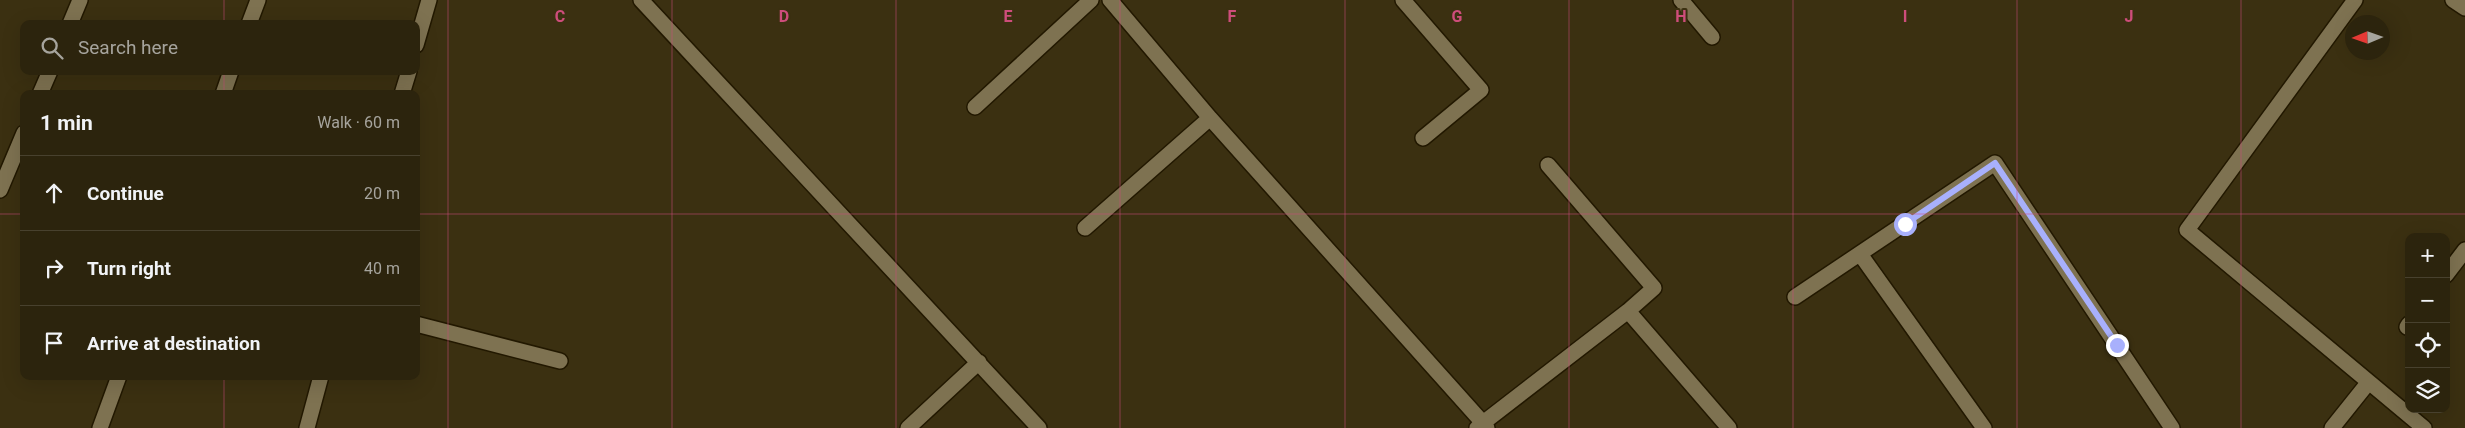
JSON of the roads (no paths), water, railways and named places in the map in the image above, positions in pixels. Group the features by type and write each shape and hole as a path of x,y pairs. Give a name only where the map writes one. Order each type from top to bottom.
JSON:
{"street":[{"path":"72,20 80,0"},
{"path":"250,20 258,0"},
{"path":"420,31 429,0"},
{"path":"642,0 1039,428"},
{"path":"975,107 1091,0"},
{"path":"1110,0 1210,118 1482,426 1628,311 1654,288 1548,165"},
{"path":"1402,0 1481,90 1423,138"},
{"path":"1681,0 1712,37"},
{"path":"2355,0 2187,230 2424,428"},
{"path":"2453,0 2465,8"},
{"path":"42,90 48,75"},
{"path":"225,90 230,75"},
{"path":"403,90 408,75"},
{"path":"1085,228 1210,118"},
{"path":"0,190 20,142"},
{"path":"1796,297 1995,163 2172,428"},
{"path":"2450,270 2465,250"},
{"path":"1860,254 1984,428"},
{"path":"1628,311 1729,428"},
{"path":"420,325 560,361"},
{"path":"908,428 979,362"},
{"path":"100,428 118,380"},
{"path":"307,428 320,380"},
{"path":"2332,428 2368,383"}]}
